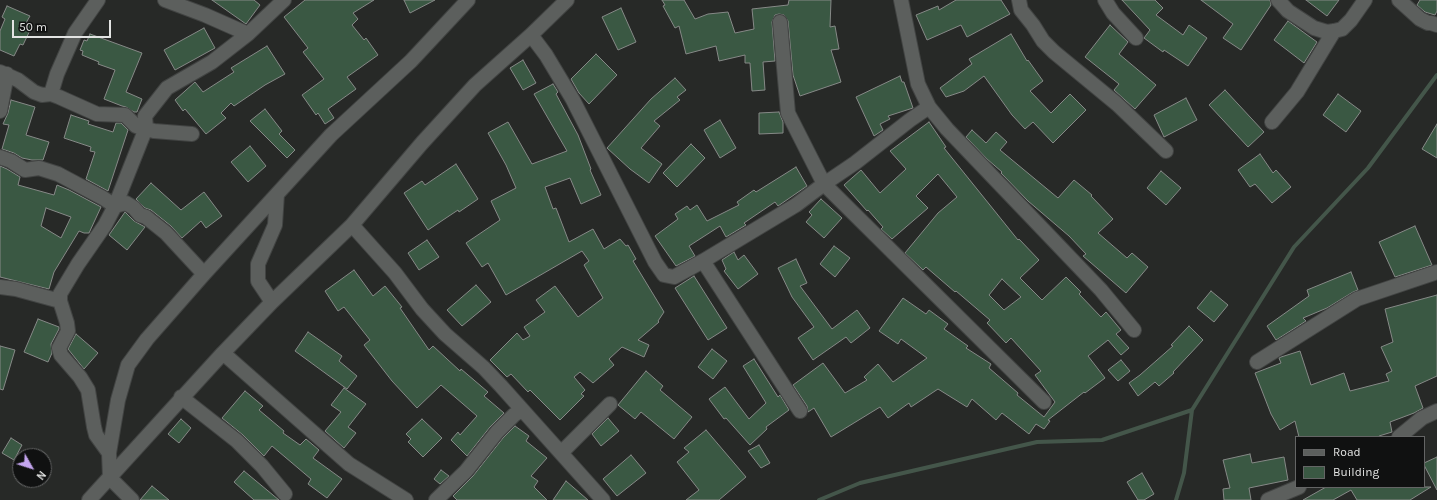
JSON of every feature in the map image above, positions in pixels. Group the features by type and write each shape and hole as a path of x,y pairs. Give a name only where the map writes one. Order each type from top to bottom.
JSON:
{"street":[{"path":"51,94 57,74 75,33 98,0"},
{"path":"165,0 205,15 248,34"},
{"path":"109,453 96,435 88,390 80,377 61,355 59,348 68,331 60,301 62,289 105,225 115,206 146,128 145,116 167,88 212,62 248,34 284,0"},
{"path":"132,500 110,478 109,453 118,400 128,366 147,339 204,274 331,135 411,61 468,0"},
{"path":"89,500 181,397 223,353 272,302 352,225 422,143 475,85 532,35 567,0"},
{"path":"901,0 918,84 929,107 947,129 1101,290 1134,330"},
{"path":"1019,0 1021,10 1034,24 1044,41 1054,52 1117,104 1166,151"},
{"path":"1104,0 1113,13 1136,38"},
{"path":"1278,0 1288,10 1314,28 1327,32 1334,32 1342,29 1351,20 1365,0"},
{"path":"1399,0 1420,19 1437,25"},
{"path":"780,22 788,113 824,184 1044,402"},
{"path":"1272,122 1297,92 1334,32"},
{"path":"532,35 546,55 572,100 655,262 664,275 674,277 704,261 796,205 929,107"},
{"path":"0,111 3,73 18,80 34,92 42,95 51,94 97,114 125,115 136,126 154,131 192,134"},
{"path":"0,157 11,161 25,170 39,168 58,174 115,206 126,203 166,233 204,274"},
{"path":"272,302 258,281 258,264 275,225 277,194"},
{"path":"352,225 395,273 422,309 445,334 484,368 603,500"},
{"path":"704,261 800,411"},
{"path":"1257,362 1357,299 1437,272"},
{"path":"0,286 60,301"},
{"path":"223,353 349,464 406,500"},
{"path":"181,397 237,441 262,466 285,494"},
{"path":"561,453 610,404"},
{"path":"436,500 466,471 497,432 521,410"},
{"path":"1400,436 1422,418 1437,410"},
{"path":"1268,500 1297,488"}],"building":[{"path":"212,0 254,0 260,5 246,24"},
{"path":"305,0 374,0 353,13 358,19 352,25 364,40 366,38 378,55 347,77 356,89 328,109 334,118 325,124 318,113 316,115 302,95 324,79 303,52 308,48 284,17"},
{"path":"404,0 435,0 410,13"},
{"path":"662,0 684,0 695,19 708,14 728,12 735,33 754,29 752,9 788,5 789,0 831,0 830,27 835,26 839,49 831,50 841,82 800,96 793,75 788,21 784,15 779,14 775,15 772,22 775,61 763,62 765,90 752,91 750,63 745,63 745,55 719,61 716,46 686,54 679,26 675,28 663,6 665,5"},
{"path":"956,0 1001,0 1010,14 967,37 961,25 927,40 916,15 938,6 939,10"},
{"path":"1122,0 1155,0 1163,8 1156,15 1183,35 1189,25 1207,38 1188,66 1164,50 1163,52 1144,38 1150,30"},
{"path":"1201,0 1270,0 1271,5 1241,50 1223,38 1233,24"},
{"path":"1306,0 1339,0 1327,16"},
{"path":"1420,0 1437,0 1437,11 1435,15 1425,12 1417,5"},
{"path":"7,6 30,16 26,23 32,26 23,45 20,44 14,56 0,50 0,31 5,19 2,17"},
{"path":"621,8 636,42 618,50 602,17"},
{"path":"1288,21 1317,42 1304,63 1274,40"},
{"path":"1110,25 1128,42 1119,54 1156,85 1135,109 1114,90 1119,84 1085,57"},
{"path":"204,28 215,48 175,70 164,50"},
{"path":"90,34 142,53 126,92 142,99 137,112 104,99 115,70 98,64 99,62 82,55 83,51 80,50 84,40 87,41"},
{"path":"1011,34 1027,61 1028,60 1043,81 1030,91 1051,113 1070,94 1086,110 1053,143 1033,122 1025,129 1012,115 984,76 964,91 946,97 940,88 972,64 969,59"},
{"path":"267,46 285,74 265,85 234,106 231,103 221,113 226,118 206,134 185,109 183,111 175,100 195,82 203,92 234,72 231,68"},
{"path":"596,54 617,75 589,104 579,93 571,79"},
{"path":"523,60 536,83 523,90 510,68"},
{"path":"900,76 902,82 904,82 913,108 888,116 890,119 880,124 883,130 874,136 856,97"},
{"path":"675,78 686,90 677,97 680,100 654,121 660,126 641,148 662,164 649,183 630,169 607,148 651,99"},
{"path":"553,84 558,92 556,94 578,135 591,169 590,170 601,195 581,204 570,178 545,187 553,209 556,208 569,242 593,229 604,249 620,239 626,246 628,245 636,259 633,261 664,312 658,321 659,322 638,340 649,345 644,357 622,347 609,359 614,365 593,383 580,372 574,377 585,390 581,394 584,396 560,420 530,390 528,392 511,374 507,377 490,360 517,333 523,340 530,336 524,327 545,312 536,300 555,286 578,317 603,298 584,265 589,261 582,251 506,295 488,263 482,267 466,243 500,220 491,201 516,188 506,165 488,133 508,122 532,164 567,151 534,94"},
{"path":"1225,90 1264,132 1248,147 1209,105"},
{"path":"1338,94 1361,111 1346,132 1323,115"},
{"path":"1186,98 1197,120 1164,137 1154,115"},
{"path":"11,100 35,107 26,135 49,142 43,160 22,158 14,153 2,149 9,125 3,124 8,113"},
{"path":"265,109 282,131 279,134 295,150 287,158 250,121"},
{"path":"779,112 783,122 783,133 759,134 759,113"},
{"path":"71,115 89,121 88,124 113,132 116,123 121,123 128,130 108,191 86,179 95,152 90,151 91,147 64,138"},
{"path":"720,120 736,148 720,158 704,130"},
{"path":"929,122 946,147 944,148 1018,240 1019,239 1039,260 1020,278 1042,300 1066,277 1081,292 1079,294 1101,317 1106,312 1121,330 1116,334 1129,348 1121,355 1108,340 1088,356 1105,378 1048,420 1050,421 1044,429 1036,424 1029,434 1002,413 996,420 972,399 967,407 938,389 911,407 909,403 888,418 880,407 831,437 814,408 808,412 807,406 793,385 823,363 845,393 867,380 864,377 878,364 893,382 927,358 901,339 898,344 879,331 903,298 926,314 929,310 948,324 944,329 968,346 966,348 991,364 989,368 1018,393 1017,395 1044,417 1055,402 1035,375 1041,371 1011,338 1006,343 987,323 990,320 926,267 923,270 905,253 938,213 957,197 938,174 916,196 928,208 892,239 881,229 883,227 844,185 861,170 880,193 906,169 890,151","holes":["1002,279 1021,297 1004,310 989,295"]},
{"path":"1437,124 1437,158 1422,149"},
{"path":"972,130 986,143 996,132 1007,142 1000,150 1058,198 1074,180 1092,195 1091,196 1113,219 1098,233 1127,258 1132,253 1148,267 1126,293 1083,256 1086,254 1069,236 1028,201 1001,173 1002,172 966,137"},
{"path":"691,144 705,158 677,187 663,173"},
{"path":"250,146 266,166 248,182 231,162"},
{"path":"1260,154 1273,173 1276,170 1291,187 1272,203 1255,184 1250,187 1238,170"},
{"path":"456,164 478,199 428,230 404,193 422,181 425,185"},
{"path":"0,166 20,177 18,185 54,195 57,185 101,207 89,233 79,231 54,272 49,289 0,277","holes":["46,208 71,217 61,238 41,226"]},
{"path":"796,167 807,186 778,206 775,202 744,223 746,225 726,237 720,226 689,246 695,256 676,266 655,236 678,219 675,214 687,206 690,210 697,205 707,221 739,205 737,202 754,190 756,192"},
{"path":"1161,171 1181,188 1166,205 1147,188"},
{"path":"151,183 181,210 204,192 222,216 206,228 201,221 182,238 171,226 151,210 145,208 136,199"},
{"path":"821,199 842,218 824,238 806,222 812,215 809,212"},
{"path":"125,212 134,221 145,227 127,250 109,235"},
{"path":"1415,226 1432,265 1395,277 1379,242"},
{"path":"427,240 439,257 419,270 408,253"},
{"path":"834,246 850,258 835,277 820,264"},
{"path":"734,252 738,260 744,255 758,274 738,289 724,271 726,269 722,260"},
{"path":"796,259 807,283 800,286 832,329 857,310 870,328 851,343 846,337 813,360 798,338 814,327 792,297 778,268"},
{"path":"354,270 373,296 385,286 402,307 400,308 429,350 433,346 460,371 461,369 488,392 484,396 504,413 490,427 467,456 451,440 458,432 460,435 477,416 441,385 417,408 392,381 364,345 370,340 344,307 338,311 325,291"},
{"path":"1351,272 1358,290 1327,308 1303,318 1306,321 1276,340 1267,326 1309,296 1307,290"},
{"path":"694,276 727,328 708,340 675,288"},
{"path":"476,285 491,302 462,326 447,310"},
{"path":"1211,291 1228,305 1214,322 1197,308"},
{"path":"1437,295 1437,376 1415,386 1423,408 1390,422 1392,432 1379,436 1299,436 1295,421 1280,430 1271,414 1255,373 1281,363 1279,358 1281,357 1300,351 1311,385 1344,373 1350,391 1389,381 1386,374 1392,371 1381,347 1393,342 1385,309"},
{"path":"38,319 59,327 51,344 52,353 48,362 24,352"},
{"path":"1189,326 1203,340 1173,372 1174,373 1159,386 1155,382 1138,396 1129,383 1173,346 1171,345"},
{"path":"308,332 342,356 339,361 357,376 347,389 295,351"},
{"path":"76,334 98,353 84,369 68,349"},
{"path":"0,346 15,350 3,390 0,389"},
{"path":"712,349 727,361 713,379 698,367"},
{"path":"754,359 778,397 780,395 789,410 766,427 767,429 750,445 726,418 724,419 709,399 725,387 749,419 766,403 743,366"},
{"path":"1121,360 1130,371 1118,381 1108,370"},
{"path":"646,371 663,386 660,390 692,417 674,439 641,412 635,419 618,405"},
{"path":"344,388 366,404 348,427 356,433 344,448 325,431 341,412 331,405"},
{"path":"245,391 263,406 259,410 284,431 283,433 300,445 306,439 319,450 313,458 342,479 327,498 308,484 311,479 272,446 264,456 243,435 222,418"},
{"path":"608,418 619,431 601,446 592,434"},
{"path":"181,419 191,428 179,443 168,434"},
{"path":"422,419 442,438 423,457 408,442 411,439 406,434"},
{"path":"515,426 529,436 526,441 547,458 531,476 538,481 534,487 547,500 457,500 453,496 473,476 503,438"},
{"path":"706,430 746,477 719,500 686,500 699,490 677,462 689,452 684,448"},
{"path":"11,438 22,445 20,448 12,448 12,459 2,453"},
{"path":"759,445 770,463 761,468 748,451"},
{"path":"1250,454 1252,463 1284,457 1288,480 1249,488 1251,500 1224,500 1223,489 1230,488 1223,460"},
{"path":"631,455 646,473 617,496 603,479"},
{"path":"1437,457 1437,490 1425,467 1425,463"},
{"path":"441,470 449,476 440,484 434,479"},
{"path":"244,471 279,500 254,500 234,482"},
{"path":"1142,473 1154,494 1144,500 1138,500 1127,482"},
{"path":"566,481 588,500 553,500"},
{"path":"152,486 169,500 140,500"},
{"path":"1431,487 1410,500 1357,500 1351,490 1333,500 1303,500 1324,488"}],"waterway":[{"path":"1176,500 1184,473 1192,410 1294,247 1368,168 1437,75"},
{"path":"819,500 860,483 1037,442 1102,440 1192,410"}]}
